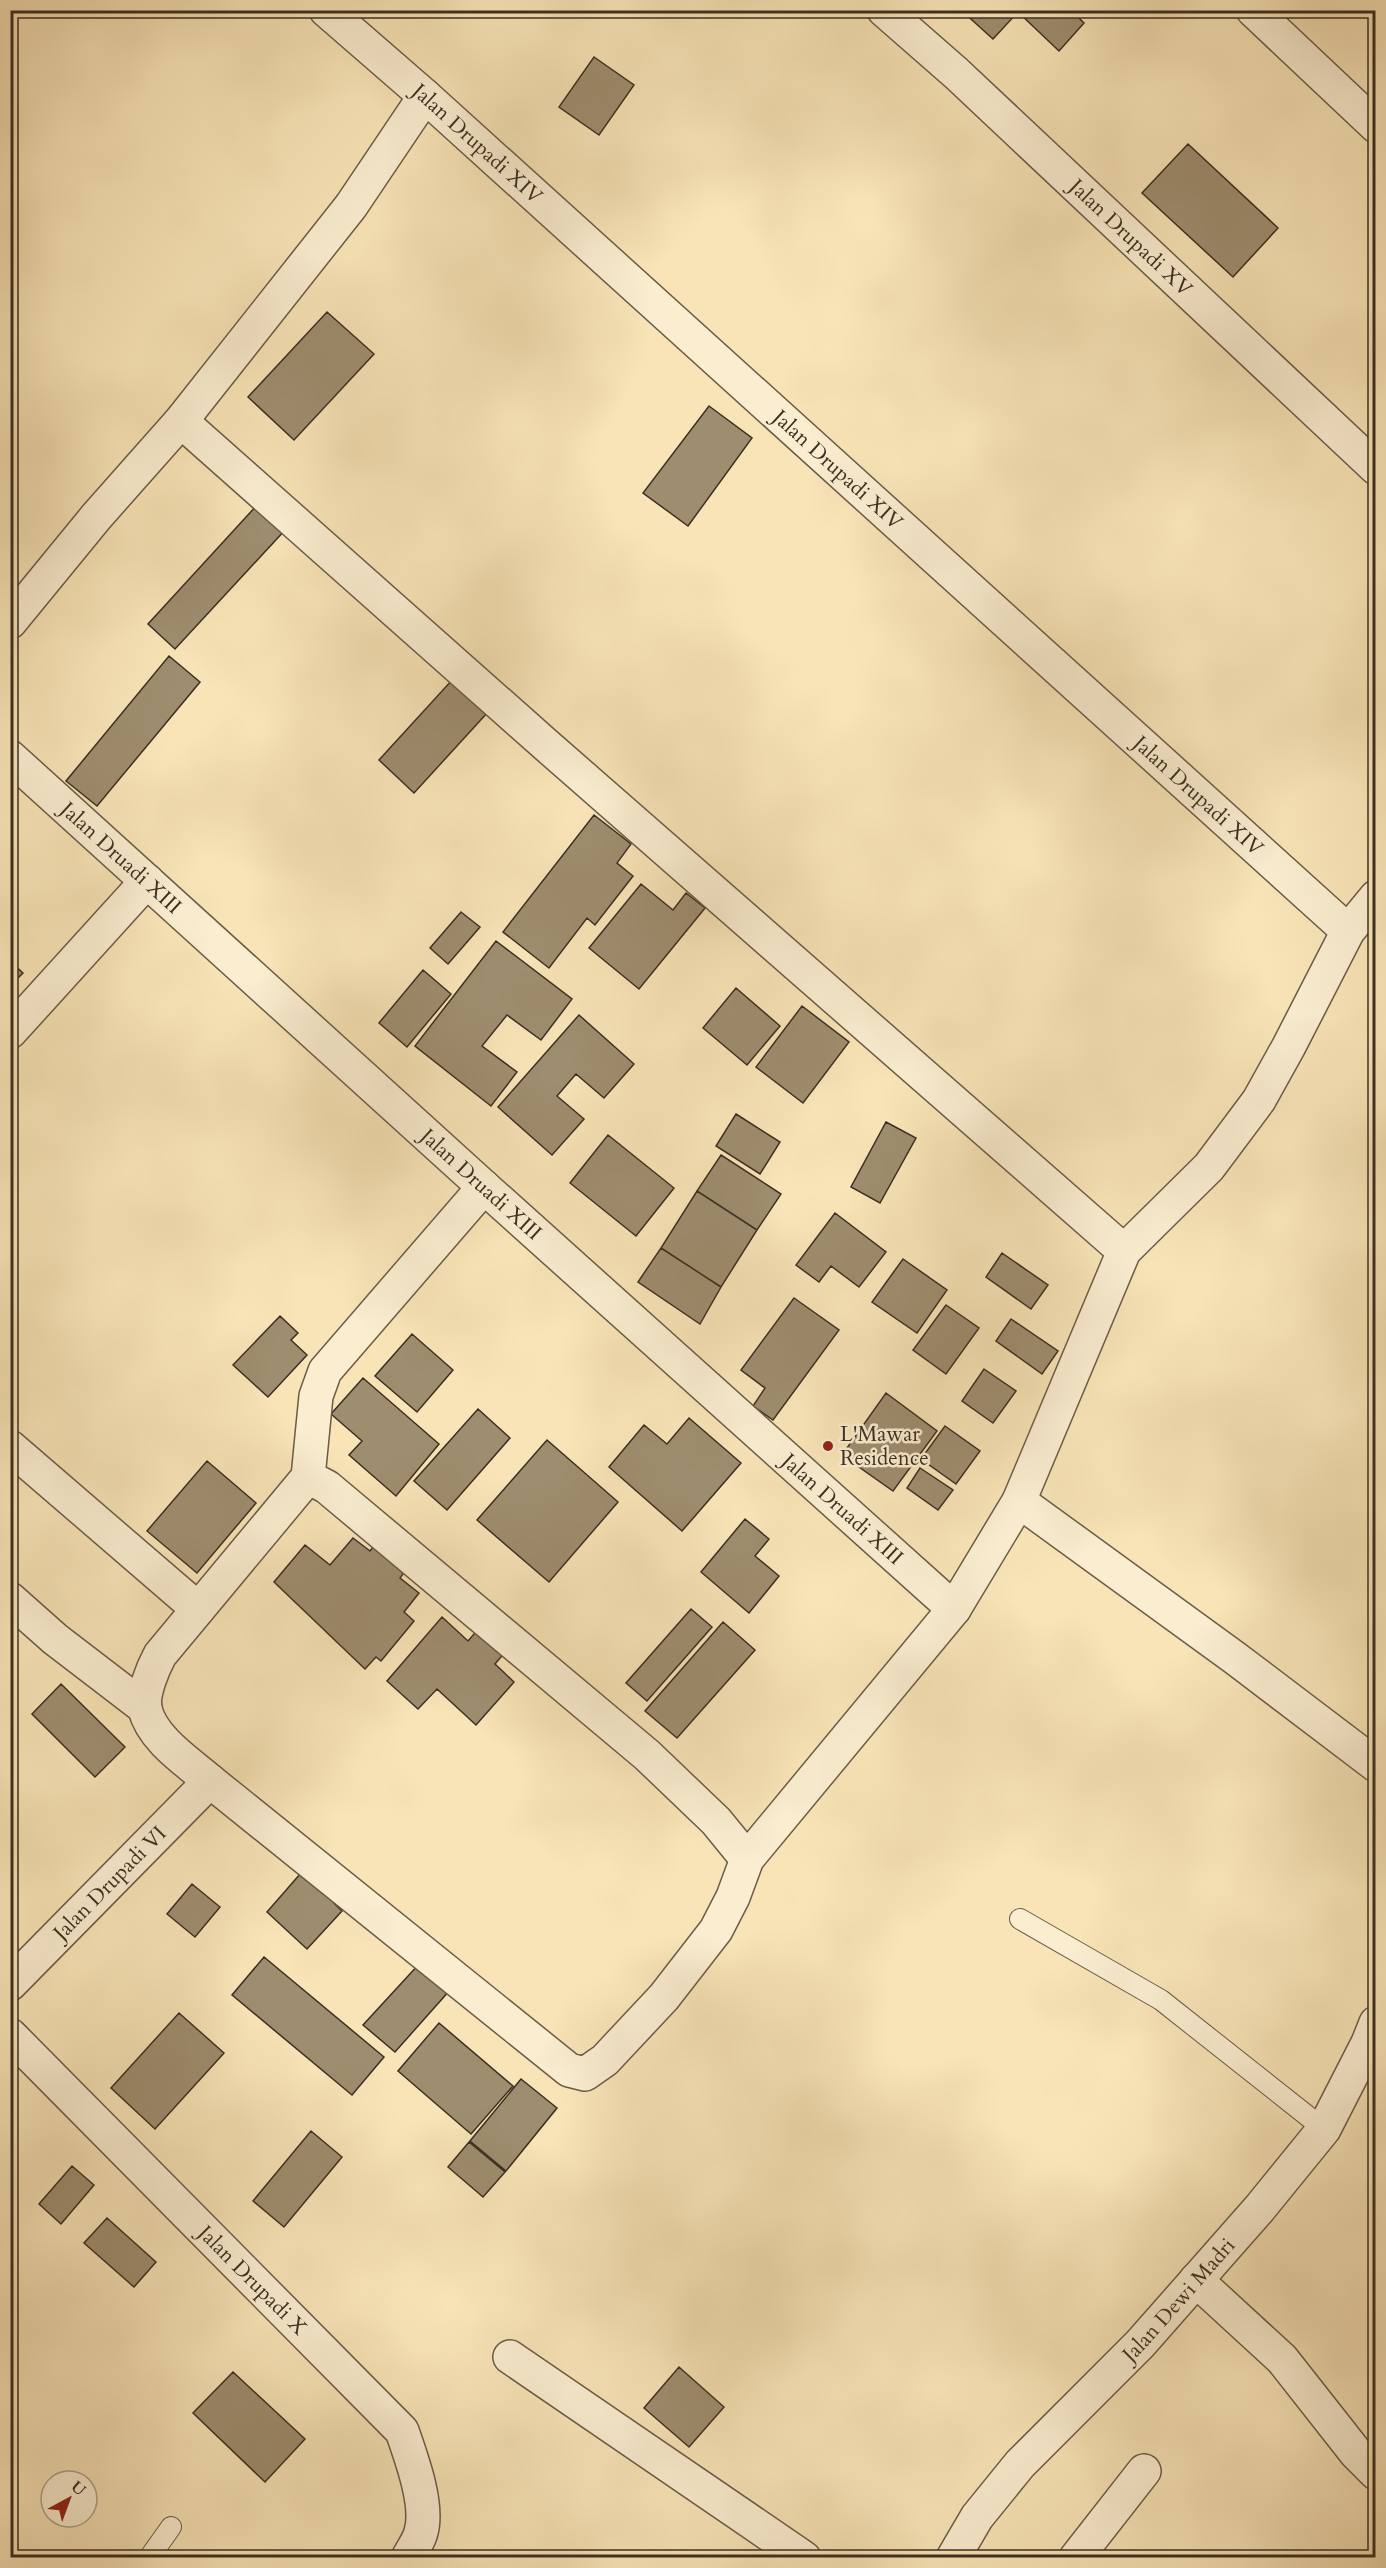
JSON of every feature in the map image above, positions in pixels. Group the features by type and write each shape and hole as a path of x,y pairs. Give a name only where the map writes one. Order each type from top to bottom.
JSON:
{"street":[{"name":"Jalan Drupadi XIV","path":"326,10 425,96 1348,931"},
{"name":"Jalan Drupadi XV","path":"884,10 956,73 1376,468"},
{"path":"1253,10 1376,126"},
{"path":"10,622 96,517 182,421 351,206 425,96"},
{"path":"182,421 545,744 1124,1251"},
{"name":"Jalan Druadi XIII","path":"10,757 954,1609"},
{"path":"10,1032 147,881"},
{"path":"10,1599 55,1639 145,1708 158,1734 210,1782 568,2070 585,2074 605,2061 664,1997 716,1930 733,1897 747,1858 954,1609 1019,1501 1124,1251 1209,1167 1259,1100 1348,931 1376,897"},
{"path":"145,1708 150,1677 160,1655 308,1477 316,1396 325,1371 484,1187"},
{"path":"10,1447 198,1609"},
{"path":"308,1477 336,1495 647,1755 716,1821 747,1858"},
{"path":"1019,1501 1235,1658 1376,1765"},
{"name":"Jalan Drupadi VI","path":"10,1984 210,1782"},
{"name":"Jalan Dewi Madri","path":"953,2558 977,2517 1020,2464 1140,2344 1259,2209 1324,2128 1376,2023"},
{"name":"Jalan Drupadi X","path":"10,2036 402,2431 416,2471 421,2505 422,2532 408,2558"},
{"path":"1196,2280 1282,2359 1356,2453 1376,2473"},
{"path":"510,2357 804,2558"},
{"path":"1076,2558 1144,2471"}],"lane":[{"path":"1020,1919 1161,2000 1324,2128"},
{"path":"149,2558 171,2527"}],"building":[{"path":"1071,10 1084,23 1059,51 1018,12 993,39 962,11"},
{"path":"594,57 634,85 599,135 559,107"},
{"path":"1188,144 1278,228 1233,277 1142,193"},
{"path":"327,312 374,354 294,440 248,397"},
{"path":"709,406 752,438 688,526 643,493"},
{"path":"258,504 286,529 175,649 148,624"},
{"path":"169,656 200,682 97,806 66,781"},
{"path":"453,679 488,712 414,793 379,760"},
{"path":"594,815 631,844 617,863 633,876 595,925 587,918 549,968 503,932"},
{"path":"641,884 673,910 686,893 705,908 639,989 589,948"},
{"path":"461,912 480,927 448,964 430,948"},
{"path":"496,941 572,999 541,1040 507,1015 482,1046 517,1072 491,1106 415,1046"},
{"path":"10,961 23,973 10,986"},
{"path":"423,970 451,994 407,1047 379,1023"},
{"path":"736,988 780,1026 747,1065 703,1028"},
{"path":"802,1006 849,1042 803,1103 756,1067"},
{"path":"579,1015 634,1064 604,1098 576,1074 557,1096 584,1119 552,1155 498,1107"},
{"path":"736,1114 780,1142 760,1174 716,1146"},
{"path":"886,1122 916,1138 880,1203 851,1187"},
{"path":"608,1135 674,1188 636,1236 570,1183"},
{"path":"721,1155 781,1194 757,1230 697,1191"},
{"path":"697,1191 757,1230 721,1287 661,1248"},
{"path":"835,1213 886,1252 859,1287 831,1266 819,1282 796,1265"},
{"path":"661,1248 721,1287 700,1324 638,1282"},
{"path":"1002,1253 1048,1285 1031,1309 986,1277"},
{"path":"903,1259 947,1290 917,1333 872,1302"},
{"path":"794,1298 839,1330 773,1420 753,1406 765,1388 741,1370"},
{"path":"946,1305 979,1328 946,1374 913,1350"},
{"path":"280,1316 298,1333 291,1340 307,1355 268,1397 233,1365"},
{"path":"1011,1319 1058,1351 1042,1374 996,1341"},
{"path":"412,1334 453,1370 417,1412 375,1376"},
{"path":"984,1369 1016,1391 993,1423 962,1401"},
{"path":"363,1378 439,1444 396,1496 349,1455 362,1441 331,1414"},
{"path":"886,1393 937,1431 893,1491 842,1455"},
{"path":"478,1409 510,1438 447,1510 414,1481"},
{"path":"689,1418 741,1463 682,1531 609,1467 644,1425 667,1444"},
{"path":"945,1426 980,1451 956,1484 921,1459"},
{"path":"547,1440 618,1502 549,1582 477,1520"},
{"path":"207,1461 256,1503 197,1573 147,1531"},
{"path":"920,1468 953,1490 938,1510 907,1488"},
{"path":"745,1519 769,1539 755,1556 779,1576 749,1613 701,1572"},
{"path":"353,1538 370,1551 377,1542 408,1567 400,1578 419,1593 404,1612 414,1621 381,1661 376,1657 365,1669 274,1582 305,1545 330,1565"},
{"path":"691,1609 712,1627 647,1701 626,1683"},
{"path":"442,1617 468,1641 480,1627 506,1651 495,1664 514,1682 476,1725 437,1689 418,1709 387,1681"},
{"path":"723,1622 755,1650 677,1738 645,1711"},
{"path":"61,1684 125,1747 95,1777 32,1714"},
{"path":"301,1873 338,1900 334,1903 342,1911 307,1949 267,1912"},
{"path":"192,1884 220,1907 195,1937 167,1914"},
{"path":"264,1957 384,2057 352,2095 232,1995"},
{"path":"420,1963 450,1990 395,2052 363,2025"},
{"path":"179,2013 224,2053 155,2129 111,2088"},
{"path":"439,2023 513,2086 471,2134 398,2071"},
{"path":"521,2079 557,2108 506,2171 470,2141"},
{"path":"311,2131 342,2157 284,2227 253,2201"},
{"path":"469,2142 505,2172 483,2197 448,2167"},
{"path":"72,2166 94,2185 61,2224 39,2204"},
{"path":"107,2218 156,2262 134,2287 84,2243"},
{"path":"679,2367 724,2407 689,2447 644,2408"},
{"path":"233,2372 305,2439 265,2482 193,2413"}],"place":[{"name":"L'Mawar Residence","path":"828,1446"}]}
